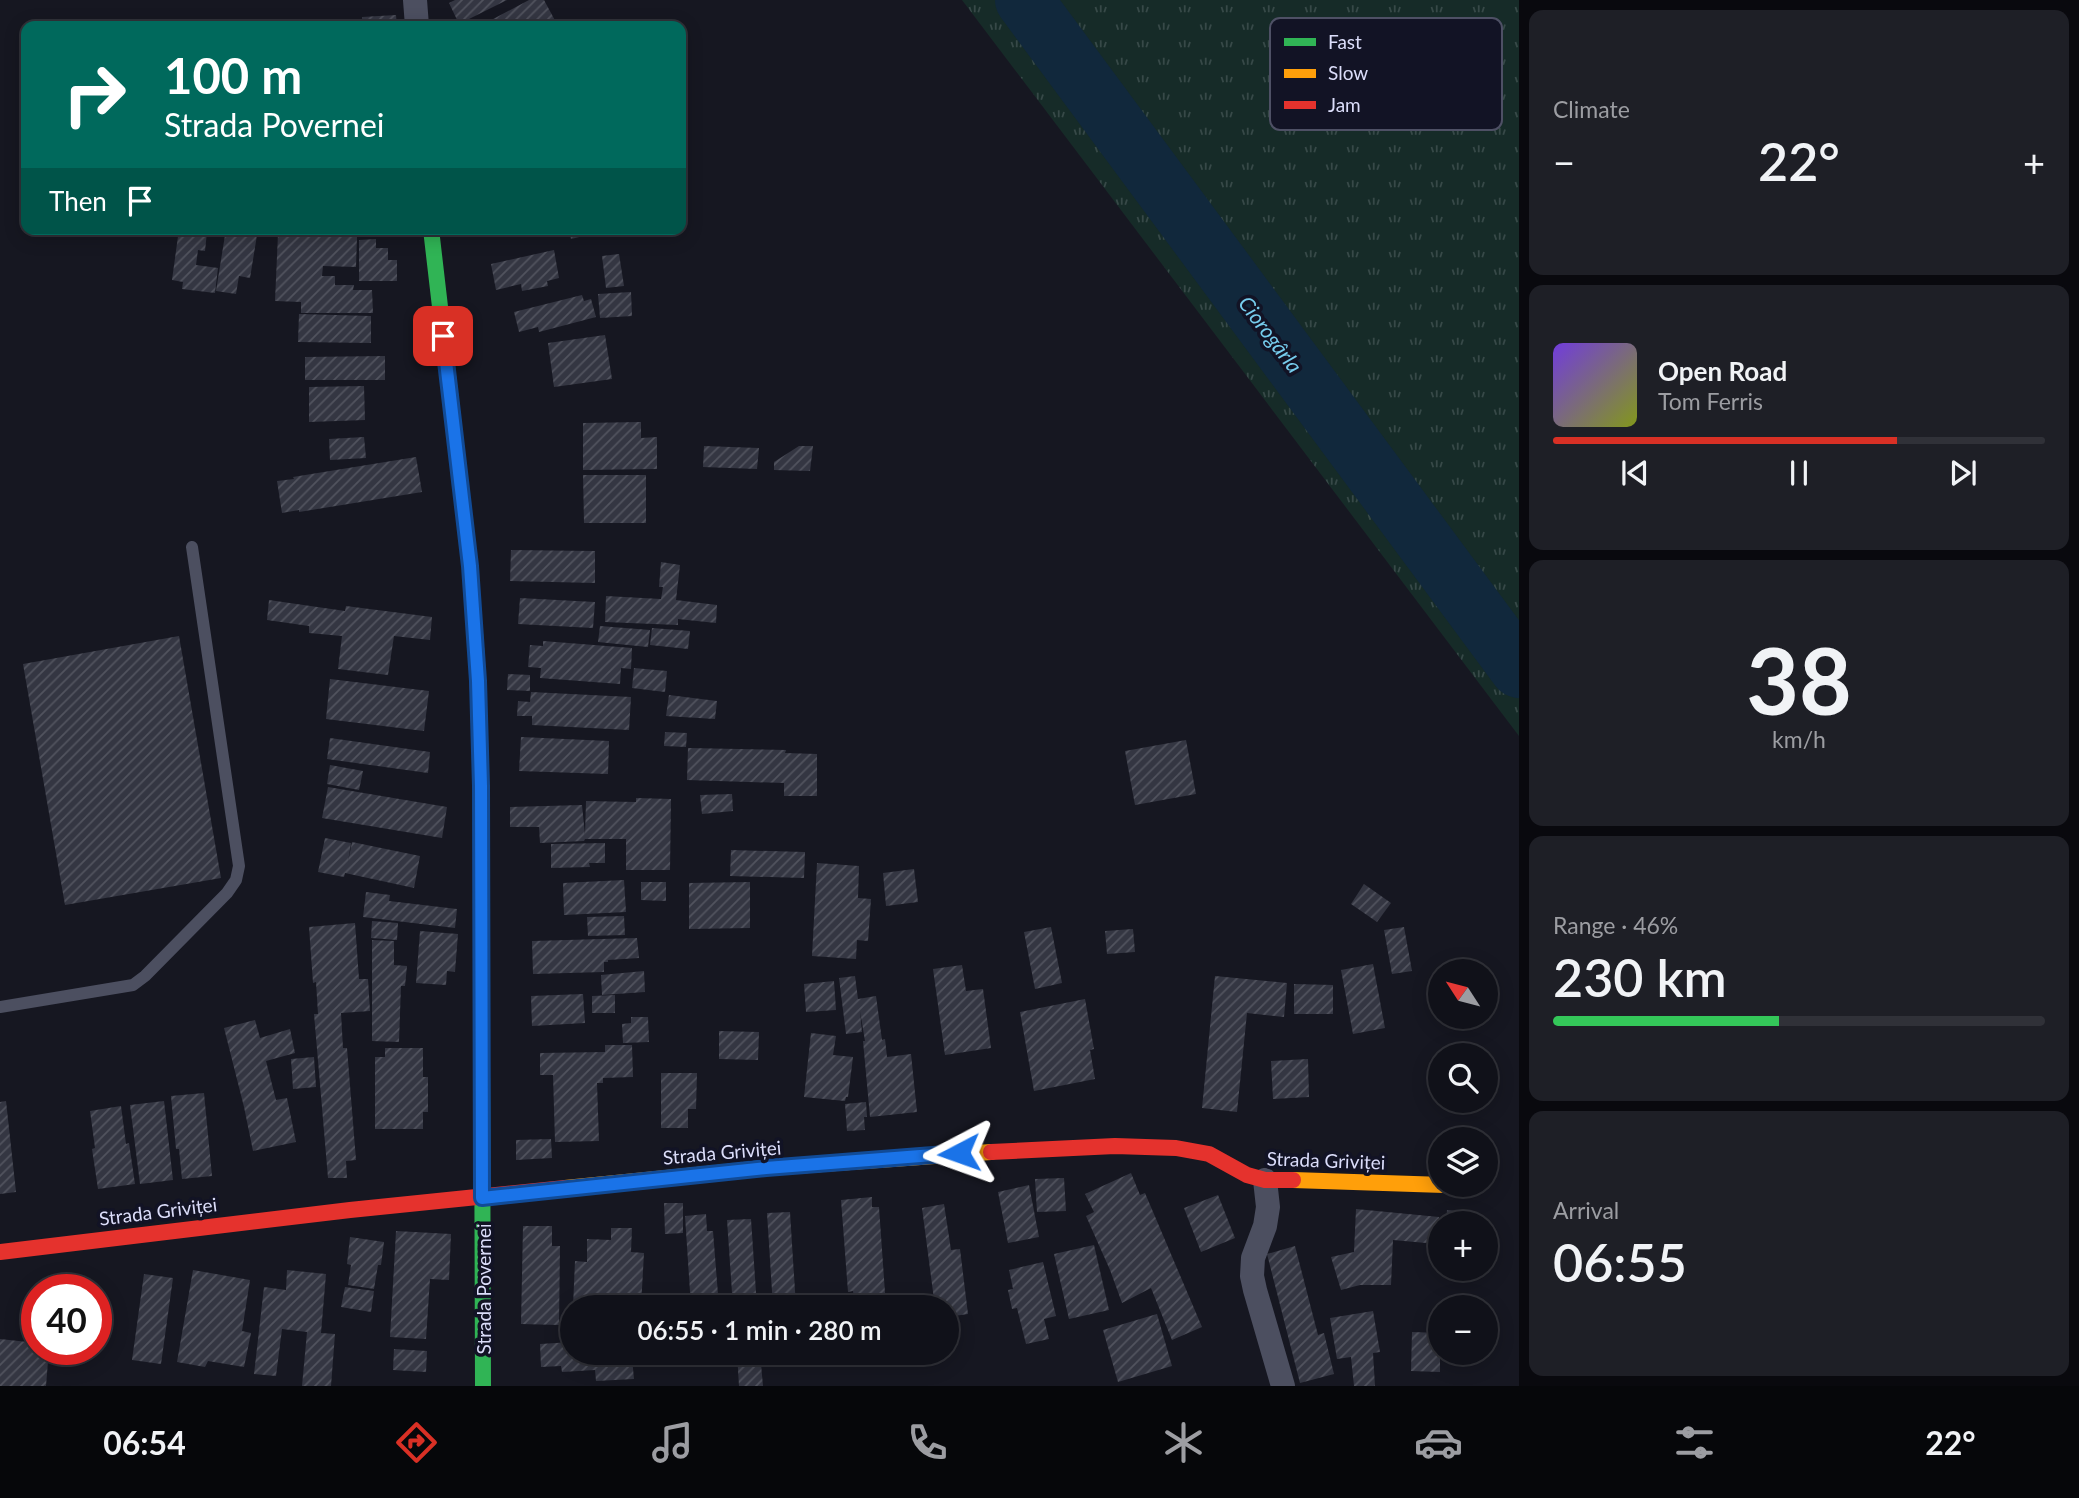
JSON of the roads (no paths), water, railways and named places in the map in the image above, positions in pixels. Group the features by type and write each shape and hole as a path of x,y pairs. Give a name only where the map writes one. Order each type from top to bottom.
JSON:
{"street":[{"path":"415,0 417,21"},
{"name":"Strada Povernei","path":"432,235 470,566 476,644 481,786 483,1386"},
{"name":"Strada Griviței","path":"0,1252 350,1210 766,1168 971,1152 1115,1146 1176,1148 1209,1154 1247,1175 1265,1180 1428,1185"},
{"path":"1265,1180 1268,1207 1265,1226 1253,1258 1252,1276 1283,1386"}],"lane":[{"path":"0,1007 133,985 227,893 236,880 239,866 192,547"}],"waterway":[{"name":"Ciorogârla","path":"1024,0 1519,669"}]}
